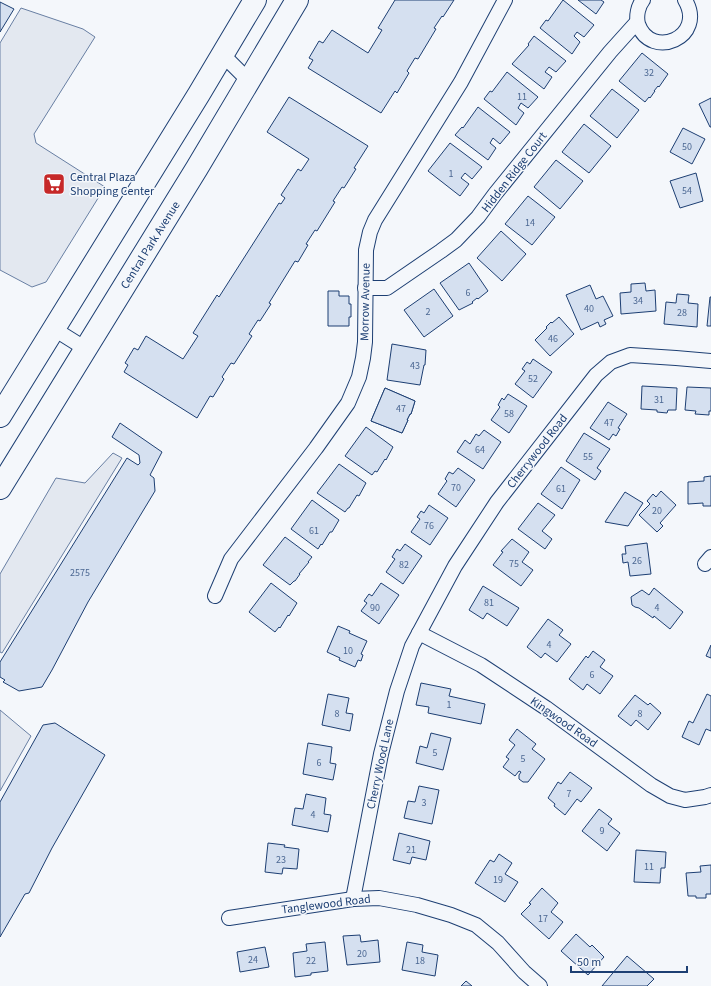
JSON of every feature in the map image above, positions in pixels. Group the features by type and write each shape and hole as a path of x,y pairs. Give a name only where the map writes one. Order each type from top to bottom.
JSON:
{"main road":[{"path":"0,416 255,0"},
{"name":"Central Park Avenue","path":"0,488 298,0"}],"street":[{"name":"Morrow Avenue","path":"215,596 231,559 316,448 348,403 359,377 363,358 365,342 366,250 370,232 375,220 461,82 505,0"},
{"path":"643,0 637,11 638,22 642,32 649,39 659,43 670,42 680,38 687,31 691,21 690,10 686,0"},
{"name":"Hidden Ridge Court","path":"365,288 387,288 456,240 478,217 610,52 638,22"},
{"path":"222,54 249,81"},
{"path":"54,328 86,349"},
{"name":"Cherrywood Road","path":"419,633 455,566 497,502 596,375 611,362 630,356 711,361"},
{"name":"Kingwood Road","path":"419,633 481,665 546,708 651,785 670,796 685,800 711,795"},
{"name":"Cherry Wood Lane","path":"353,899 381,754 397,691 412,646 419,633"},
{"name":"Tanglewood Road","path":"229,918 353,899 380,898 417,905 451,915 476,925 498,944 524,972 540,986"}],"shaded area":[{"path":"21,8 83,29 95,37 34,134 36,143 105,187 46,282 32,287 0,270 0,43"},
{"path":"113,453 122,458 2,653 0,652 0,574 56,478 85,483"},
{"path":"0,710 31,736 0,791"}],"building":[{"path":"395,0 454,0 434,28 436,29 418,59 415,58 407,71 409,73 397,93 395,91 381,113 308,68 313,60 309,58 319,41 323,43 332,30 368,53 382,30 378,28"},
{"path":"563,0 594,25 584,37 577,32 574,36 580,42 572,54 540,28 546,20 548,21"},
{"path":"578,0 601,0 604,2 596,14"},
{"path":"0,2 14,9 0,32"},
{"path":"534,36 566,61 556,72 549,67 545,72 552,77 544,89 512,64 529,45 528,44"},
{"path":"642,53 668,74 650,98 649,97 645,102 619,81"},
{"path":"507,72 538,97 528,108 521,103 518,108 524,113 516,125 484,99 490,91 492,92"},
{"path":"612,89 639,110 617,138 590,116"},
{"path":"289,97 368,146 354,168 356,169 344,188 342,187 333,201 335,202 317,231 315,230 306,244 308,245 298,262 295,261 269,303 271,304 249,334 252,336 234,364 231,363 222,377 224,379 213,397 210,396 197,418 124,372 128,365 125,363 134,348 138,350 146,336 183,359 198,336 193,333 217,295 219,297 279,203 281,204 285,198 281,195 298,169 301,171 309,159 267,132"},
{"path":"711,98 711,127 710,127 699,104"},
{"path":"478,107 510,132 500,144 493,138 490,143 496,148 488,160 455,135 462,127 463,128"},
{"path":"584,124 611,146 589,173 562,152"},
{"path":"683,128 705,139 692,164 670,152"},
{"path":"450,143 482,167 472,179 465,173 461,178 469,184 460,196 428,171"},
{"path":"556,160 583,181 560,209 534,187"},
{"path":"696,173 703,201 680,208 670,181"},
{"path":"528,196 555,217 532,245 505,224"},
{"path":"501,231 526,254 502,281 477,258"},
{"path":"469,263 488,291 472,302 473,303 459,310 440,283"},
{"path":"645,283 646,291 655,290 656,311 621,314 620,293 631,292 631,284"},
{"path":"590,285 596,299 603,296 613,316 604,320 606,324 600,327 598,322 581,330 566,295"},
{"path":"434,289 453,316 424,337 404,310"},
{"path":"328,291 339,291 339,296 349,296 349,304 351,304 351,317 349,317 349,326 328,326"},
{"path":"677,294 689,295 688,303 698,304 697,327 664,324 666,302 676,303"},
{"path":"710,297 711,326 707,326"},
{"path":"559,317 574,334 550,356 535,340 551,322 552,323"},
{"path":"392,344 426,350 425,365 420,385 387,380"},
{"path":"533,359 552,372 533,398 515,384 525,371 522,369 527,362 530,364"},
{"path":"642,386 677,388 676,410 668,410 667,413 657,412 657,410 641,409"},
{"path":"687,387 711,388 711,411 709,411 709,415 695,414 696,411 685,410"},
{"path":"385,388 415,401 402,433 371,421"},
{"path":"385,388 415,401 402,433 371,421"},
{"path":"508,394 527,406 509,433 491,420 500,407 498,405 502,398 504,400"},
{"path":"608,402 627,414 618,428 620,429 616,436 613,434 609,440 590,428"},
{"path":"120,423 162,452 150,475 154,478 155,491 88,602 42,687 19,691 3,682 5,680 0,677 0,662 127,458 138,465 140,463 139,455 112,437"},
{"path":"366,427 393,447 377,472 375,471 372,475 345,456"},
{"path":"484,430 501,442 483,469 457,452 465,440 470,444 476,434 479,436"},
{"path":"584,433 610,449 597,468 601,471 595,480 566,461"},
{"path":"339,464 366,483 359,496 357,495 345,512 317,493"},
{"path":"561,467 580,480 562,509 541,494"},
{"path":"458,468 475,480 456,507 438,494 447,481 445,479 449,472 453,474"},
{"path":"711,476 711,506 703,506 703,503 688,504 688,482 704,481 704,477"},
{"path":"661,491 676,505 660,523 663,526 657,532 639,515 650,504 647,501 653,494 656,497"},
{"path":"625,492 643,503 628,526 605,522"},
{"path":"312,500 339,520 332,532 330,532 318,549 291,529"},
{"path":"538,503 555,515 542,531 552,539 545,549 518,529"},
{"path":"429,505 448,518 430,545 411,532 420,519 417,517 421,511 424,513"},
{"path":"285,537 312,557 295,581 290,585 263,565"},
{"path":"512,539 529,552 522,562 533,570 521,586 493,565 503,552 501,551"},
{"path":"647,543 651,574 630,576 628,562 623,563 622,554 626,554 625,546"},
{"path":"405,544 422,556 403,584 386,572 395,559 392,557 397,549 400,551"},
{"path":"271,583 297,603 280,628 279,627 275,632 249,612"},
{"path":"381,583 399,595 379,624 361,611 367,603 364,601 369,594 372,596"},
{"path":"483,586 519,608 507,626 487,613 483,619 469,610"},
{"path":"654,588 683,612 670,629 654,616 653,618 632,605 631,597 642,590 649,595"},
{"path":"548,619 563,630 559,635 571,644 557,662 545,653 541,658 527,647"},
{"path":"338,626 367,641 361,654 363,655 361,661 358,660 355,667 339,660 340,658 327,652"},
{"path":"711,645 711,658 706,656"},
{"path":"593,651 605,660 600,667 613,676 600,694 587,684 583,690 569,679 586,656 588,658"},
{"path":"421,683 451,689 449,696 485,704 481,724 428,713 429,707 416,705"},
{"path":"328,694 349,698 346,713 353,714 350,731 322,725"},
{"path":"707,694 711,696 711,731 706,729 699,745 682,737 689,721 693,723"},
{"path":"635,695 648,705 650,703 661,713 648,730 636,720 631,726 618,716"},
{"path":"55,723 105,755 52,848 29,893 25,894 0,937 0,802 43,725"},
{"path":"517,729 536,744 532,749 545,759 528,782 523,782 519,779 521,772 519,771 515,776 503,767 509,759 506,757 515,745 509,740"},
{"path":"431,733 451,738 443,770 416,763 420,746 427,748"},
{"path":"308,743 332,747 330,763 336,764 333,780 303,774"},
{"path":"570,772 592,788 581,802 577,799 565,815 554,806 555,804 548,798 558,782 561,784"},
{"path":"419,786 439,790 432,824 404,818 408,801 415,802"},
{"path":"306,794 326,798 324,814 331,815 328,832 292,825 295,808 303,809"},
{"path":"599,809 612,819 608,824 620,833 607,851 582,831"},
{"path":"399,833 430,841 426,860 412,857 410,864 393,860"},
{"path":"268,843 285,845 284,847 299,849 297,869 283,868 282,874 265,872"},
{"path":"636,850 666,852 665,868 661,868 660,883 634,882"},
{"path":"499,854 512,863 505,874 518,882 505,902 475,883 490,860 494,862"},
{"path":"711,865 711,894 706,894 706,898 688,896 686,873 701,872 700,866"},
{"path":"542,888 558,903 551,912 563,922 549,939 521,914 531,904 529,903"},
{"path":"576,934 590,947 592,945 604,957 588,975 561,951"},
{"path":"360,935 361,942 378,940 380,962 347,965 343,936"},
{"path":"325,942 328,971 295,977 293,953 307,951 306,944"},
{"path":"407,942 423,945 422,952 438,955 435,976 402,970"},
{"path":"265,947 269,967 240,972 237,952"},
{"path":"627,956 654,979 647,986 602,986"},
{"path":"466,981 472,986 461,986"}],"place":[{"name":"Central Plaza Shopping Center","path":"54,184"}]}
